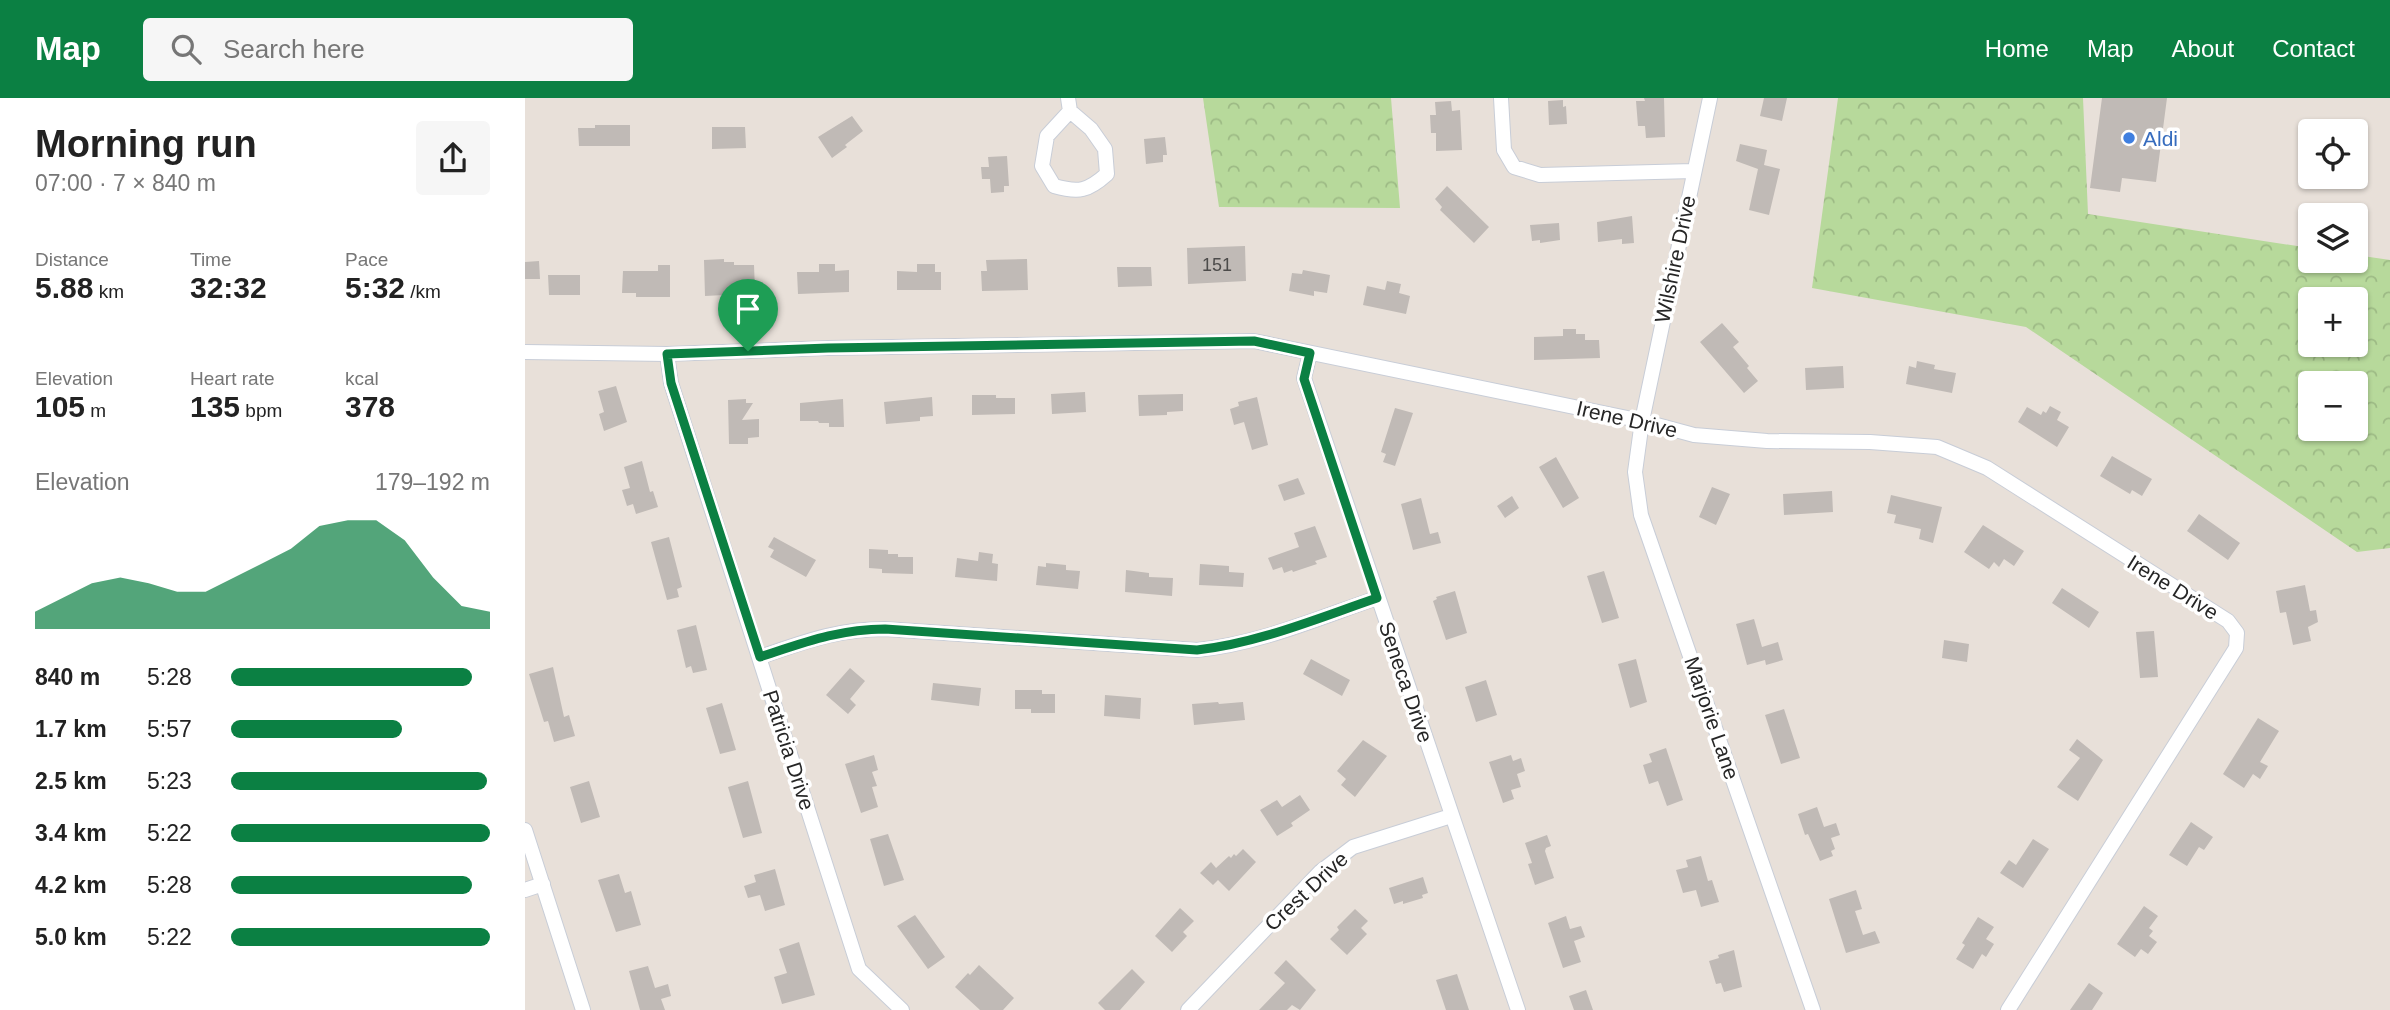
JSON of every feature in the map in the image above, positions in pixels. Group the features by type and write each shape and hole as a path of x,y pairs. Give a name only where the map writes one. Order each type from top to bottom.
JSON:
{"street":[{"path":"1501,98 1504,150 1514,167 1541,175 1693,171"},
{"name":"Wilshire Drive","path":"1642,421 1710,98"},
{"path":"1069,104 1105,149 1107,174 1093,187 1074,192 1054,187 1042,166 1047,136 1069,104"},
{"name":"Irene Drive","path":"525,352 667,354 842,348 1254,341 1642,421 1694,435 1767,441 1909,444 1937,447 1961,455 1987,468 2228,621 2237,632 2236,648 2008,1010"},
{"name":"Seneca Drive","path":"1310,353 1304,379 1518,1010"},
{"name":"Patricia Drive","path":"667,354 671,383 859,969 902,1010"},
{"name":"Marjorie Lane","path":"1642,421 1635,472 1641,515 1813,1010"},
{"path":"760,657 826,635 856,629 1197,650 1228,647 1377,598"},
{"name":"Crest Drive","path":"1188,1010 1320,872 1353,847 1451,816"},
{"path":"525,831 583,1010"},
{"path":"525,890 543,884"}],"green space":[{"path":"1203,98 1391,98 1400,208 1219,207"},
{"path":"1838,98 2083,98 2088,214 2298,246 2298,273 2368,273 2368,257 2390,260 2390,548 2357,552 2026,327 1812,288"}],"building":[{"path":"1644,98 1664,98 1665,137 1646,138 1645,126 1638,126 1636,101 1645,101"},
{"path":"1764,98 1787,98 1782,121 1760,116"},
{"name":"Aldi","path":"2102,98 2167,98 2156,182 2122,178 2120,192 2090,188"},
{"path":"1563,100 1567,124 1549,125 1548,101"},
{"path":"1451,101 1452,111 1460,110 1462,150 1436,151 1436,133 1431,133 1430,115 1436,115 1435,102"},
{"path":"852,116 863,131 832,158 818,137"},
{"path":"595,125 630,125 630,146 579,146 578,128 595,128"},
{"path":"712,127 745,127 746,148 712,149"},
{"path":"1165,137 1167,155 1163,155 1163,162 1146,164 1144,139"},
{"path":"1740,144 1767,150 1764,165 1780,169 1769,215 1749,210 1758,169 1736,161"},
{"path":"1007,156 1009,186 1004,186 1004,192 991,193 990,179 982,179 981,167 989,167 988,157"},
{"path":"1447,186 1489,227 1474,243 1440,210 1442,207 1435,199"},
{"path":"1632,216 1634,243 1622,244 1622,239 1598,242 1597,222"},
{"path":"1559,223 1560,240 1540,243 1540,240 1532,241 1530,225"},
{"path":"1245,246 1246,281 1188,284 1187,248"},
{"path":"724,259 724,262 734,262 734,265 754,265 755,290 724,291 724,295 705,296 704,260"},
{"path":"1027,259 1028,290 982,291 981,271 987,271 986,260"},
{"path":"539,261 540,279 525,279 525,262"},
{"path":"819,264 835,264 835,271 849,270 849,292 798,294 797,272 819,272"},
{"path":"917,264 935,264 935,272 941,272 941,290 897,290 897,271 917,272"},
{"path":"658,265 670,265 670,297 636,297 636,293 622,293 623,271 658,271"},
{"path":"1117,267 1151,267 1152,286 1118,287"},
{"path":"1303,270 1330,275 1327,293 1314,291 1314,296 1289,291 1292,273 1302,274"},
{"path":"548,275 580,275 580,295 549,295"},
{"path":"1387,281 1401,284 1399,293 1410,296 1406,314 1363,305 1367,286 1385,290"},
{"path":"1722,323 1739,342 1733,347 1758,381 1744,393 1700,342"},
{"path":"1563,329 1576,329 1576,334 1585,334 1585,340 1599,340 1600,358 1534,360 1534,337 1563,336"},
{"path":"1917,361 1935,365 1934,369 1956,373 1952,393 1906,384 1909,366 1916,368"},
{"path":"1843,366 1844,388 1806,390 1805,368"},
{"path":"616,386 627,422 604,431 599,414 604,412 598,391"},
{"path":"1085,392 1086,412 1052,414 1051,394"},
{"path":"1183,394 1183,411 1167,412 1167,415 1139,416 1138,395"},
{"path":"972,395 1015,398 1015,414 972,415"},
{"path":"932,397 933,416 920,417 920,421 886,424 884,402"},
{"path":"1257,397 1268,445 1252,450 1244,422 1234,425 1230,409 1239,406 1238,402"},
{"path":"746,399 746,403 753,403 742,420 759,419 759,437 748,438 748,444 729,444 728,400"},
{"path":"843,399 844,427 829,427 829,423 818,421 800,421 800,403"},
{"path":"2050,406 2061,412 2057,420 2069,427 2057,447 2018,422 2027,407 2041,415 2043,411 2046,413"},
{"path":"1395,408 1413,413 1395,466 1383,462 1386,454 1381,452"},
{"path":"2112,456 2152,479 2142,496 2132,490 2130,494 2100,476"},
{"path":"1556,457 1579,498 1563,508 1539,467"},
{"path":"642,461 650,492 653,491 658,507 636,514 633,504 627,506 622,490 630,488 624,467"},
{"path":"1298,478 1305,494 1284,501 1278,485"},
{"path":"1712,487 1730,494 1716,525 1699,517"},
{"path":"1832,491 1833,512 1784,515 1783,494"},
{"path":"1891,495 1942,507 1933,543 1919,539 1921,529 1894,523 1896,515 1887,513"},
{"path":"1512,496 1519,508 1505,518 1497,506"},
{"path":"1421,498 1430,534 1438,532 1441,543 1413,550 1401,504"},
{"path":"2199,514 2240,543 2228,560 2187,531"},
{"path":"1983,525 2024,551 2014,566 2004,559 1999,567 1994,562 1989,569 1964,552"},
{"path":"1315,526 1327,557 1315,561 1317,564 1293,572 1284,573 1282,567 1273,570 1268,558 1299,547 1294,533"},
{"path":"669,537 682,587 677,589 679,597 667,600 651,542"},
{"path":"774,537 816,560 806,577 770,557 774,550 768,547"},
{"path":"869,549 888,550 888,554 898,554 898,557 913,557 913,574 882,573 882,569 869,568"},
{"path":"979,552 993,554 992,563 998,564 997,581 955,577 957,558 978,561"},
{"path":"1046,563 1066,565 1066,570 1080,571 1078,589 1036,585 1038,566 1046,567"},
{"path":"1200,564 1229,566 1229,572 1244,573 1243,587 1199,585"},
{"path":"1126,570 1149,573 1149,577 1173,578 1172,596 1125,592"},
{"path":"1604,571 1619,618 1602,623 1587,576"},
{"path":"2305,585 2310,611 2316,610 2318,622 2308,627 2311,641 2293,645 2286,612 2280,613 2276,591"},
{"path":"2062,588 2099,612 2089,628 2052,603"},
{"path":"1455,591 1467,633 1446,640 1433,601 1436,597"},
{"path":"1754,619 1762,647 1778,642 1783,660 1766,665 1765,660 1747,665 1736,624"},
{"path":"696,625 707,670 693,673 691,666 686,668 677,630"},
{"path":"2154,631 2158,677 2140,678 2136,632"},
{"path":"1944,640 1969,644 1967,662 1942,658"},
{"path":"1311,659 1350,680 1342,696 1303,674"},
{"path":"1636,659 1647,702 1630,708 1618,664"},
{"path":"553,667 564,717 569,715 575,736 554,742 548,721 544,722 529,674"},
{"path":"850,668 865,681 850,699 856,705 848,714 826,695"},
{"path":"1486,680 1497,715 1476,722 1465,687"},
{"path":"933,683 981,688 979,706 931,700"},
{"path":"1015,690 1042,690 1042,694 1055,694 1055,713 1031,713 1031,709 1015,709"},
{"path":"1105,695 1141,698 1140,719 1104,716"},
{"path":"1243,702 1245,720 1194,725 1192,704"},
{"path":"722,703 736,750 720,754 706,708"},
{"path":"1784,709 1800,758 1781,764 1765,715"},
{"path":"2258,718 2279,731 2260,762 2268,766 2260,779 2253,774 2244,788 2223,774"},
{"path":"2077,739 2103,760 2078,801 2057,787 2080,758 2069,750"},
{"path":"1363,740 1387,756 1355,797 1341,785 1346,779 1337,771"},
{"path":"1666,748 1683,800 1667,806 1658,781 1649,784 1643,765 1652,762 1649,754"},
{"path":"874,755 878,770 872,772 877,786 872,787 878,807 861,813 845,764"},
{"path":"1511,755 1513,761 1521,758 1525,771 1517,774 1521,787 1511,790 1514,799 1503,803 1489,762"},
{"path":"589,781 600,817 581,823 570,787"},
{"path":"748,781 762,833 743,838 728,787"},
{"path":"1300,795 1310,810 1277,836 1260,810 1277,800 1282,807"},
{"path":"1817,807 1824,827 1836,823 1840,835 1831,838 1835,849 1831,851 1833,856 1820,861 1808,834 1805,835 1798,814"},
{"path":"2191,822 2213,837 2204,850 2199,847 2187,866 2169,855"},
{"path":"888,834 904,880 884,886 870,839"},
{"path":"1547,835 1551,846 1545,851 1554,878 1535,885 1528,864 1532,863 1525,843"},
{"path":"2033,839 2049,849 2023,888 2000,873 2009,860 2016,865"},
{"path":"1243,849 1256,862 1229,891 1218,880 1213,885 1200,873 1211,862 1216,868 1229,856 1236,856"},
{"path":"1701,856 1708,881 1712,880 1719,902 1701,907 1696,890 1683,893 1676,870 1688,867 1686,860"},
{"path":"775,869 785,905 765,911 760,895 748,898 744,886 756,882 754,875"},
{"path":"619,874 625,893 631,891 641,925 616,932 598,880"},
{"path":"1423,877 1428,893 1422,895 1423,898 1394,904 1389,888"},
{"path":"1856,890 1862,909 1855,911 1863,935 1875,931 1880,943 1846,953 1829,899"},
{"path":"2144,906 2158,916 2149,928 2153,931 2149,936 2157,942 2148,954 2141,949 2135,957 2117,944"},
{"path":"1180,908 1194,921 1183,932 1187,936 1172,952 1155,936"},
{"path":"1355,909 1368,921 1361,928 1367,934 1347,955 1330,939 1339,930 1337,927"},
{"path":"915,915 945,957 928,969 897,926"},
{"path":"1566,916 1570,929 1581,926 1585,937 1574,941 1581,962 1563,968 1548,923"},
{"path":"1978,917 1994,927 1986,939 1994,944 1986,957 1982,954 1973,969 1956,959 1965,945 1962,943"},
{"path":"799,942 815,995 782,1004 774,977 787,973 779,949"},
{"path":"1734,950 1742,987 1724,992 1721,983 1716,984 1709,961"},
{"path":"1286,960 1316,990 1300,1010 1292,1005 1287,1010 1259,1010 1285,983 1274,973"},
{"path":"979,965 1014,998 1003,1010 980,1010 955,987"},
{"path":"648,966 655,988 668,984 671,996 661,999 665,1010 640,1010 629,971"},
{"path":"1132,969 1145,982 1120,1010 1105,1010 1098,1003"},
{"path":"1457,974 1469,1010 1446,1010 1436,980"},
{"path":"2089,983 2103,993 2092,1010 2070,1010"},
{"path":"1586,990 1593,1010 1574,1010 1569,996"}],"place":[{"name":"Aldi","path":"2129,138"}],"route":[{"path":"1254,341 1310,353 1304,379 1377,598 1228,647 1197,650 856,629 826,635 760,657 671,383 667,354 748,351 1254,341"}]}
